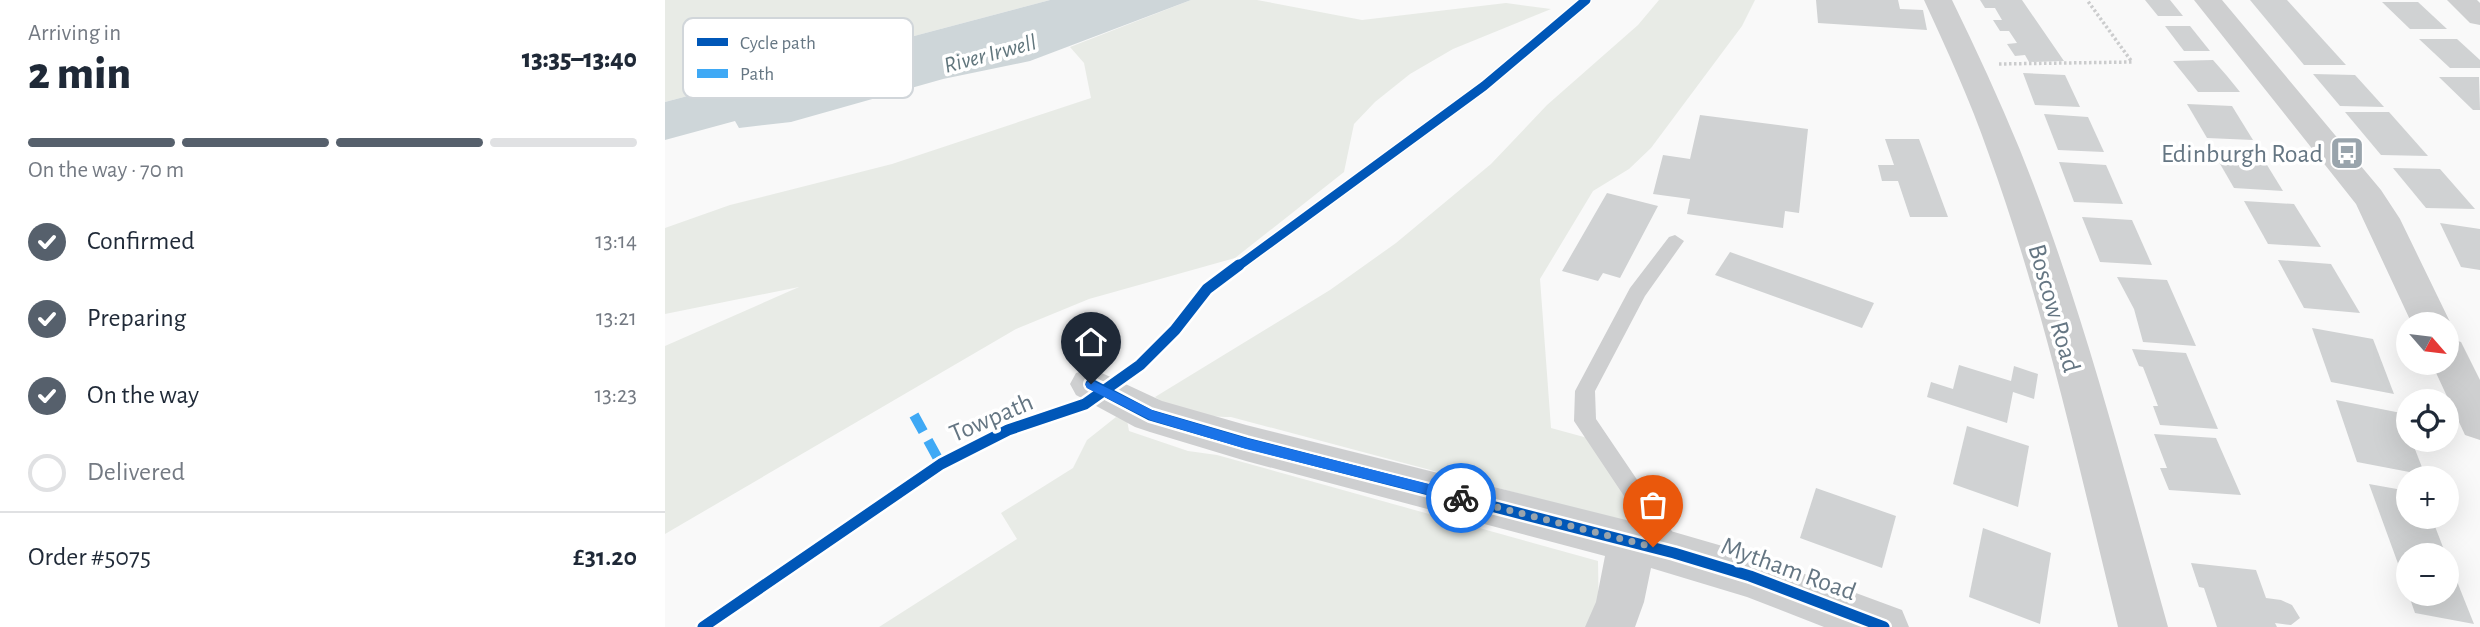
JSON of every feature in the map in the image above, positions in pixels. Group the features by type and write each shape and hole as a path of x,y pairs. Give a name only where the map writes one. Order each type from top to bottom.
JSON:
{"street":[{"name":"Boscow Road","path":"1938,0 1970,64 2039,248 2143,627"},
{"path":"2208,0 2369,198 2427,312"},
{"path":"2461,0 2480,17"},
{"path":"2457,375 2480,423"},
{"name":"Mytham Road","path":"1091,384 1150,415 1246,443 1653,547 1750,576 1884,627"},
{"path":"1610,627 1620,602 1653,547"}],"lane":[{"path":"1653,547 1585,421 1585,391 1637,293 1675,241"}],"path":[{"path":"1970,64 2132,62 2087,0"}],"shaded area":[{"path":"665,0 1050,0 913,36 913,18 683,18 683,97 665,102"},
{"path":"1191,0 1257,0 1362,20 1506,3 1551,9 1453,49 1410,74 1375,102 1354,124 1344,172 1235,258 1089,299 1016,329 665,534 665,346 799,287 665,314 665,228 730,205 892,164 1091,98 1084,63 1070,47"},
{"path":"1659,0 1755,0 1742,26 1651,148 1629,169 1593,191 1540,279 1551,428 1595,440 1668,522 1637,525 1231,417 1191,413 1172,407 1155,397 1330,290 1396,243 1491,164 1547,105 1638,25"},
{"path":"1116,417 1127,420 1129,431 1188,451 1217,455 1598,561 1599,623 1593,627 879,627 1017,539 1001,513 1073,468 1087,440"}],"water":[{"name":"River Irwell","path":"1050,0 1191,0 1030,61 913,87 913,36"},
{"path":"683,97 876,98 791,122 739,128 735,121 665,140 665,102"}],"building":[{"path":"1816,0 1898,0 1900,9 1923,10 1927,30 1818,23"},
{"path":"1980,0 2022,0 2064,61 2029,62 2025,55 2015,56 2007,44 2017,43 2009,31 2000,31 1993,20 2002,20 1995,8 1985,8"},
{"path":"2145,0 2170,0 2183,16 2158,16"},
{"path":"2250,0 2287,0 2346,65 2304,65"},
{"path":"2382,2 2418,2 2447,29 2410,29"},
{"path":"2165,26 2190,26 2210,51 2184,51"},
{"path":"2419,39 2457,39 2480,60 2480,68 2450,68"},
{"path":"2213,60 2240,92 2198,92 2173,61"},
{"path":"2023,73 2065,75 2080,107 2035,105"},
{"path":"2313,74 2355,75 2384,107 2340,106"},
{"path":"2439,77 2479,77 2480,110 2473,110"},
{"path":"2187,104 2232,106 2253,140 2207,138"},
{"path":"2345,112 2389,112 2428,156 2381,155"},
{"path":"2044,114 2088,117 2104,152 2058,150"},
{"path":"1700,115 1808,129 1799,213 1785,211 1783,228 1687,214 1690,199 1653,194 1663,155 1690,159"},
{"path":"1885,139 1919,139 1948,217 1910,217 1898,181 1882,181 1878,165 1894,165"},
{"path":"2212,150 2259,152 2283,191 2234,188"},
{"path":"2059,162 2106,165 2123,204 2074,202"},
{"path":"2393,168 2440,169 2475,209 2426,208"},
{"path":"1607,193 1658,206 1620,278 1603,273 1598,281 1562,271"},
{"path":"2244,201 2294,204 2321,247 2268,244"},
{"path":"2082,217 2132,220 2152,265 2100,262"},
{"path":"2440,223 2480,229 2480,270 2461,267"},
{"path":"1730,252 1874,303 1862,328 1715,275"},
{"path":"2278,260 2331,264 2360,313 2304,308"},
{"path":"2117,277 2167,280 2196,346 2143,342 2134,309"},
{"path":"2312,328 2373,339 2394,394 2331,382"},
{"path":"2132,349 2186,353 2218,429 2160,425 2153,406 2158,406 2143,367 2139,366"},
{"path":"1959,365 2011,381 2014,366 2038,374 2034,399 2013,392 2007,423 1927,397 1931,382 1953,389"},
{"path":"2336,400 2396,412 2396,452 2416,452 2422,466 2396,466 2396,469 2357,462"},
{"path":"1967,426 2029,446 2018,507 1953,484"},
{"path":"2154,434 2216,438 2241,495 2169,490 2160,468 2167,468"},
{"path":"2369,484 2396,489 2396,529 2436,529 2441,543 2396,543 2396,558"},
{"path":"1816,488 1896,516 1882,568 1800,538"},
{"path":"1983,528 2051,553 2040,624 1969,597"},
{"path":"2191,563 2256,570 2266,598 2292,605 2300,618 2291,625 2275,623 2277,627 2217,627 2204,588 2199,587"},
{"path":"2459,586 2474,624 2415,613 2413,606 2459,606"}],"marked path":[{"path":"914,415 941,464"}],"cycle path":[{"name":"Towpath","path":"703,627 941,464 1008,430 1085,404 1140,365 1175,330 1207,289 1484,86 1586,0"},
{"path":"1091,384 1150,415 1246,443 1674,553 1750,576 1884,627"}],"way so far":[{"path":"1461,498 1653,547"}],"place":[{"name":"Edinburgh Road","path":"2347,153"}],"route":[{"path":"1091,384 1150,415 1246,443 1461,498"}]}
